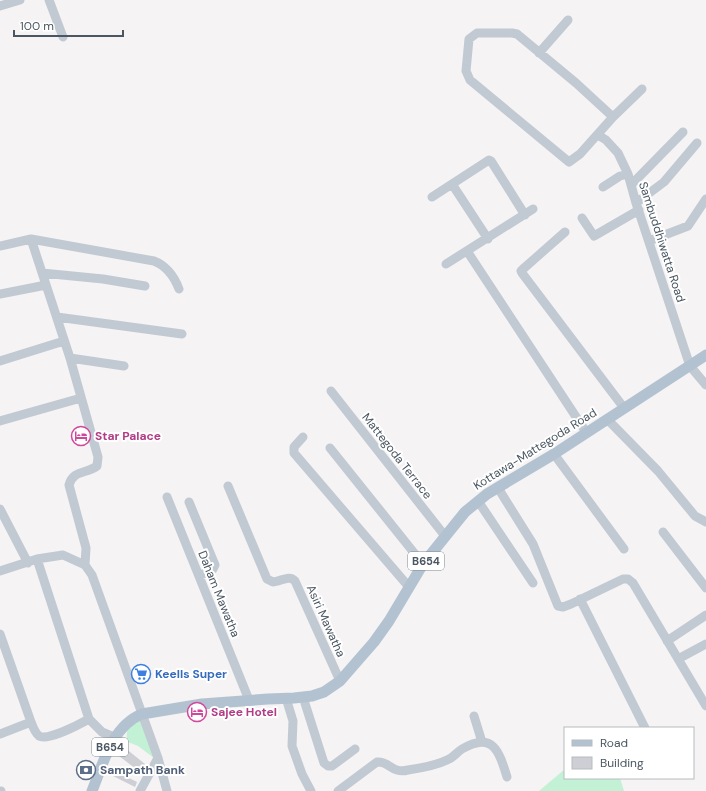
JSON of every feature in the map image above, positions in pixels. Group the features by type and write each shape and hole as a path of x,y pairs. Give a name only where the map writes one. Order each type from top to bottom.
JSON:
{"main road":[{"name":"Kottawa-Mattegoda Road","path":"142,714 202,704 303,697 324,692 340,682 374,642 389,621 423,564 465,512 478,501 554,454 706,355"},
{"name":"B654","path":"92,791 114,737 125,725 135,717 142,714"}],"street":[{"path":"0,6 20,0"},
{"path":"49,0 63,37"},
{"path":"539,53 568,20"},
{"path":"613,117 576,83 517,34 512,32 477,33 469,39 466,71 470,80 569,162 580,154 613,117 642,89"},
{"path":"631,185 683,132"},
{"name":"Sambuddhiwatta Road","path":"598,135 606,140 618,153 628,174 637,207 690,366"},
{"path":"582,218 594,236 637,207 664,182 697,143"},
{"path":"432,197 487,160 491,161 525,214"},
{"path":"604,187 620,176 628,174"},
{"path":"452,184 488,239"},
{"path":"649,241 688,226 706,200"},
{"path":"446,264 488,239 533,209"},
{"path":"565,232 521,271 624,408"},
{"path":"31,239 70,358 98,457 97,466 74,475 71,479 70,485 86,548 85,565"},
{"path":"0,246 31,239 154,261 170,272 179,289"},
{"path":"467,251 586,432"},
{"path":"42,273 103,279 144,286"},
{"path":"0,294 46,285"},
{"path":"56,317 182,334"},
{"path":"0,361 64,341"},
{"path":"70,358 124,366"},
{"path":"690,366 706,385"},
{"name":"Mattegoda Terrace","path":"331,392 445,536"},
{"path":"0,421 81,398"},
{"path":"607,419 658,471 695,516 706,522"},
{"path":"304,437 294,448 294,453 409,588"},
{"path":"330,448 423,564"},
{"path":"554,454 624,549"},
{"name":"Asiri Mawatha","path":"228,486 267,579 273,582 288,578 295,581 340,682"},
{"path":"498,488 533,544 558,606 563,607 623,579 628,579 633,583 706,706"},
{"name":"Daham Mawatha","path":"167,497 249,700"},
{"path":"478,501 533,584"},
{"path":"189,502 215,565 213,569 199,576"},
{"path":"0,509 28,562"},
{"path":"663,532 706,588"},
{"path":"0,571 36,559 63,555 85,565 92,575 158,758 167,791"},
{"path":"36,559 89,720 102,732 114,737"},
{"path":"580,599 644,727"},
{"path":"667,641 706,615"},
{"path":"0,634 37,735 42,737 55,735 89,720"},
{"path":"678,659 706,644"},
{"path":"697,692 706,688"},
{"path":"303,697 324,763 328,766 332,766 355,749"},
{"path":"286,698 293,726 292,746 302,774 311,791"},
{"path":"474,716 482,742"},
{"path":"0,734 31,722"},
{"path":"338,791 377,762 382,762 400,772 434,765 447,760 462,749 482,742 488,742 495,747 508,777"},
{"path":"140,791 158,758"}],"green space":[{"path":"141,715 154,758 138,746 128,742 128,730"},
{"path":"564,770 564,779 620,779 624,791 539,791"}],"building":[{"path":"125,748 145,764 140,772 119,756"},
{"path":"111,769 137,782 135,787 109,774"}],"place":[{"name":"Star Palace","path":"81,436"},
{"name":"Keells Super","path":"141,674"},
{"name":"Sajee Hotel","path":"197,712"},
{"name":"Sampath Bank","path":"86,770"}]}
